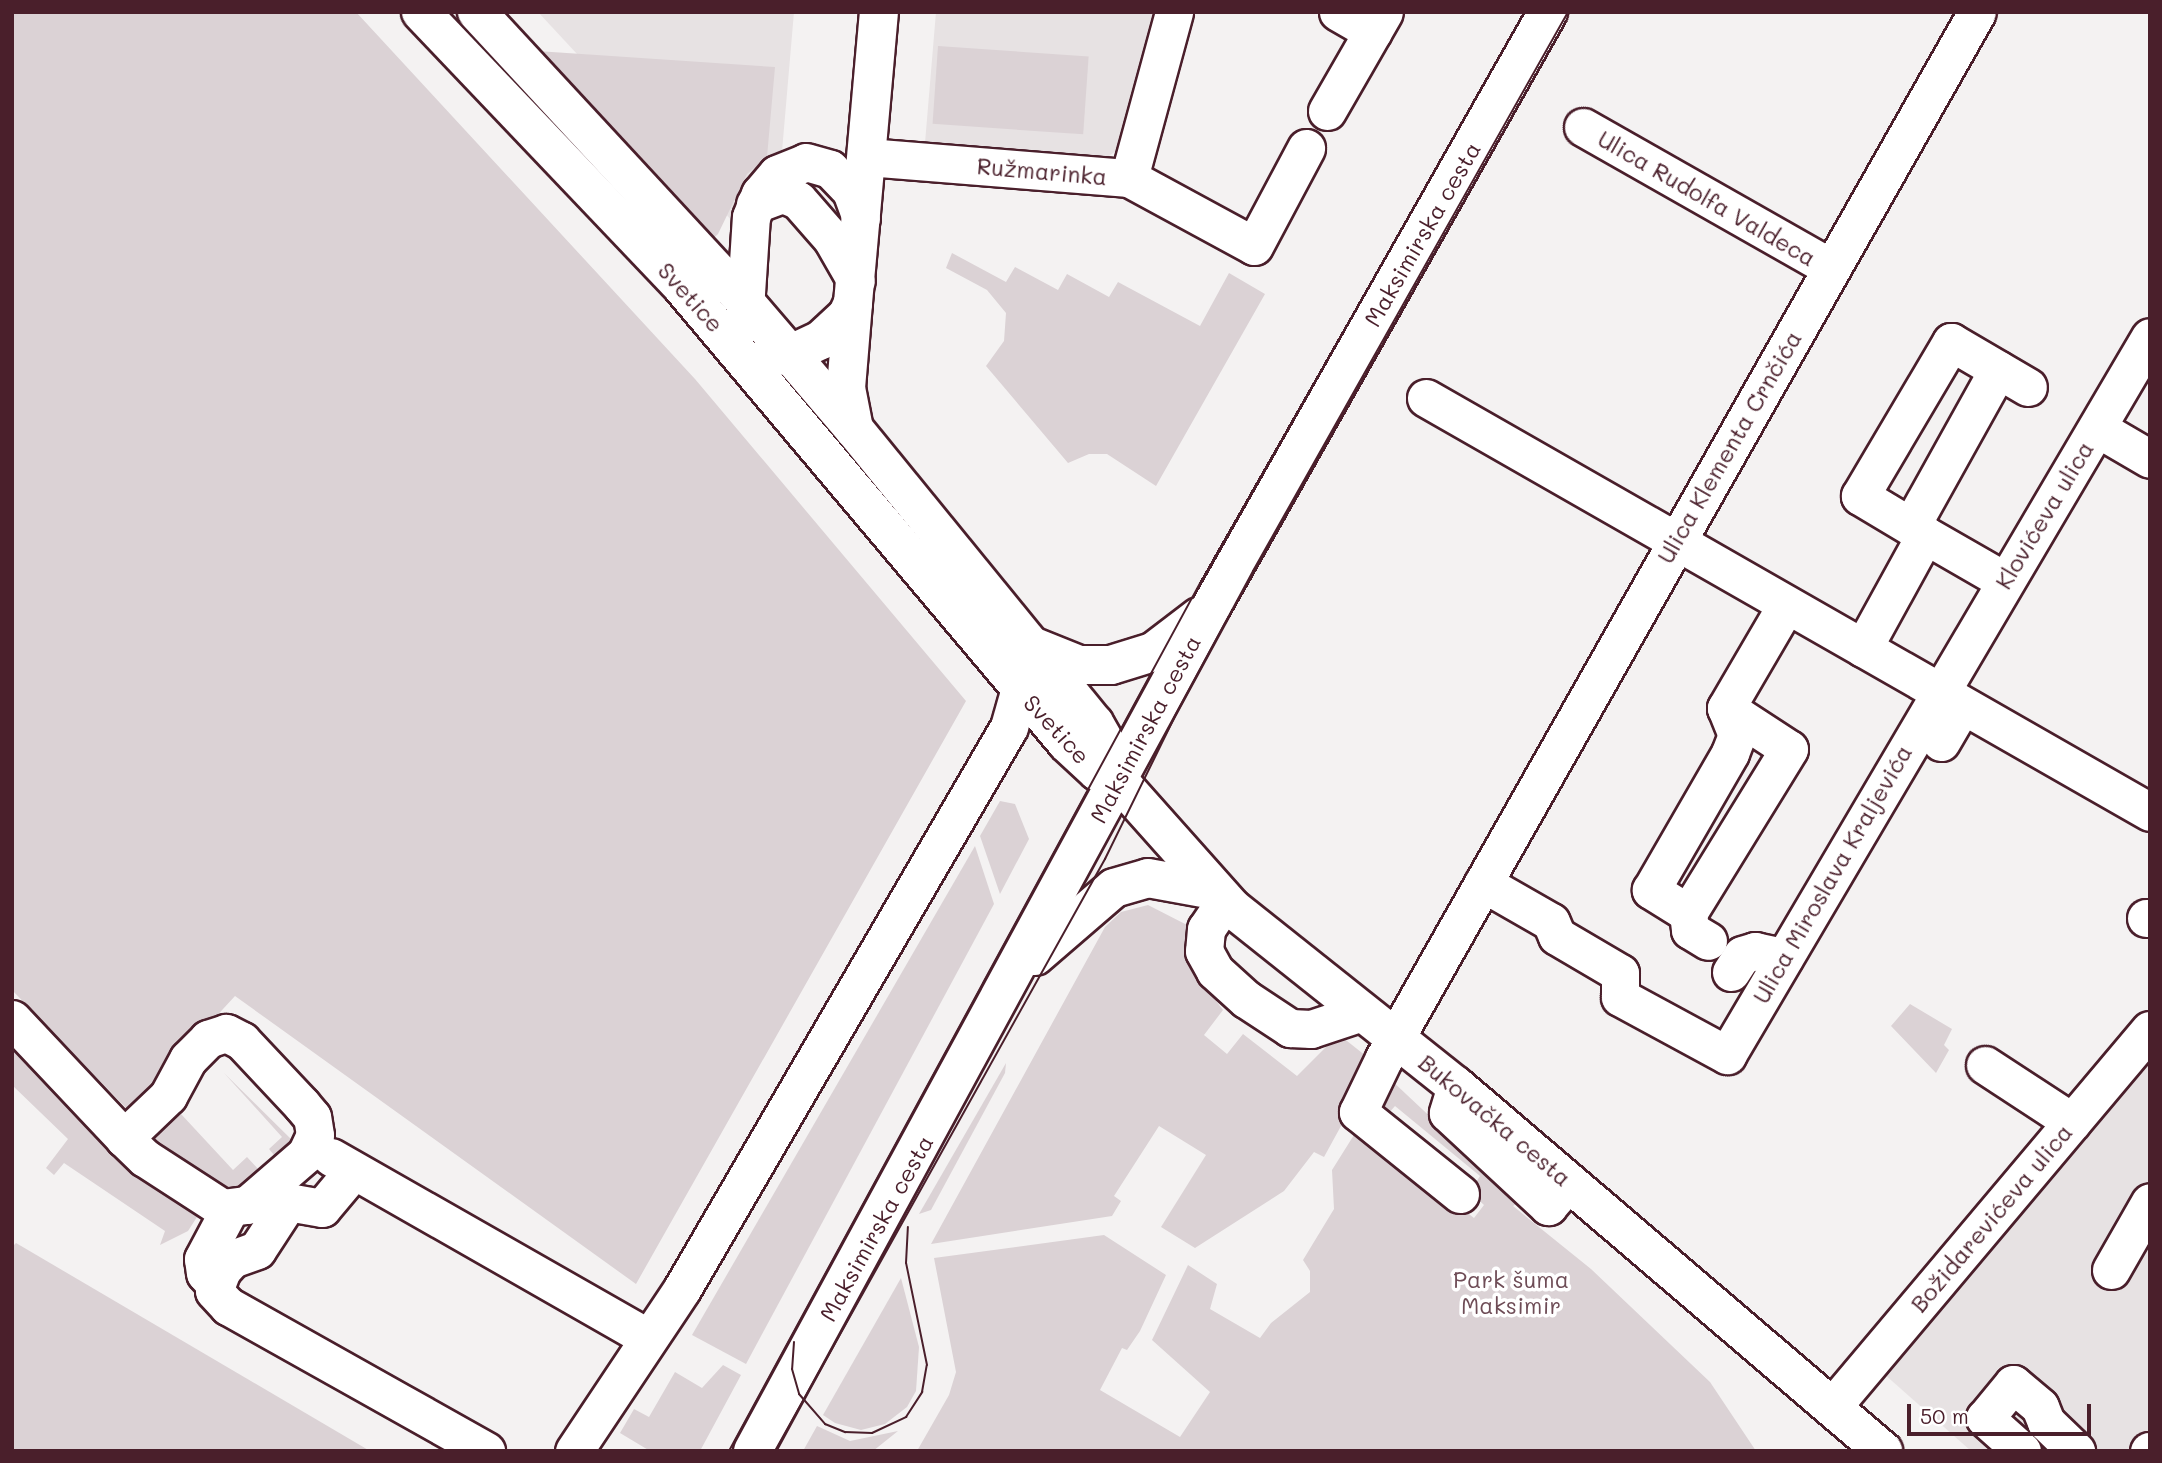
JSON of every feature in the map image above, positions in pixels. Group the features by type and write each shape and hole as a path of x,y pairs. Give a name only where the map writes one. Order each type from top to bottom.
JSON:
{"main road":[{"name":"Svetice","path":"421,12 609,206 744,357 1079,756 1118,780"},
{"name":"Svetice","path":"477,12 746,303 854,429 1102,734 1118,780"},
{"path":"854,429 846,388 879,12"},
{"name":"Maksimirska cesta","path":"752,1451 1211,607 1548,12"},
{"path":"744,357 790,354 830,333 854,292"},
{"path":"1029,644 1066,662 1111,665 1166,645 1211,607"},
{"name":"Bukovačka cesta","path":"1118,780 1220,896 1456,1086 1883,1451"},
{"path":"1007,986 1084,910 1114,888 1157,878 1220,896"}],"street":[{"name":"Ružmarinka","path":"867,157 1129,178 1174,12"},
{"path":"1327,111 1378,22 1338,12"},
{"name":"Ulica Klementa Crnčića","path":"1460,1194 1358,1112 1483,883 1977,12"},
{"name":"Ulica Rudolfa Valdeca","path":"1583,127 1831,268"},
{"path":"1129,178 1254,246 1306,148"},
{"path":"744,357 755,204 767,183 787,167 818,163 840,177 851,191 861,218"},
{"path":"755,204 783,194 798,200 837,246 854,292"},
{"name":"Klovićeva ulica","path":"1950,700 2005,581 2150,337"},
{"path":"1863,648 1918,530 2013,379 1951,342 1860,496 1918,530 2005,581"},
{"path":"1426,398 1785,607 1863,648 2150,812"},
{"path":"2097,428 2150,459"},
{"path":"1726,708 1785,607"},
{"path":"574,1451 646,1337 682,1289 1009,727 1020,688"},
{"path":"1941,742 1950,700"},
{"name":"Ulica Miroslava Kraljevića","path":"1483,883 1550,922 1557,936 1620,973 1620,998 1727,1055 1784,957 1950,700"},
{"path":"1726,708 1789,749 1698,927 1651,890 1730,753 1737,735 1726,708"},
{"path":"1220,896 1206,929 1204,951 1215,971 1246,999 1281,1024 1300,1029 1362,1012"},
{"path":"1731,972 1742,955 1755,951 1784,957"},
{"path":"12,1019 124,1138 160,1170 229,1210 247,1205 312,1145 312,1117 242,1041 226,1033 217,1034 197,1050 168,1096 124,1138"},
{"name":"Božidarevićeva ulica","path":"1832,1407 2150,1030"},
{"path":"1985,1065 2040,1082 2072,1122"},
{"path":"312,1145 353,1171 646,1337"},
{"path":"353,1171 322,1208 293,1203 285,1207 257,1250 232,1259 214,1283 214,1291 228,1306 486,1451"},
{"path":"2111,1270 2150,1202"},
{"path":"214,1283 205,1273 203,1259 229,1210"},
{"path":"2022,1451 1985,1418 2013,1384 2040,1407 2046,1422 2076,1451"}],"shaded area":[{"path":"538,12 794,12 781,163 734,223"},
{"path":"936,12 1155,12 1116,151 1106,158 925,143"},
{"path":"2150,1059 2150,1451 1971,1451 1883,1373"}],"green space":[{"path":"12,12 356,12 695,379 966,701 636,1284 235,996 129,1111 12,990"},
{"path":"938,46 1089,57 1083,134 933,124"},
{"path":"522,50 775,67 767,157 747,174 718,234 706,245"},
{"path":"952,253 1006,282 1015,267 1058,290 1067,274 1109,297 1118,282 1200,326 1229,273 1265,294 1156,486 1107,454 1089,454 1068,463 986,366 1004,341 1006,313 987,290 946,268"},
{"path":"1000,801 1015,804 1029,839 1000,894 980,836"},
{"path":"975,846 994,904 746,1364 692,1335"},
{"path":"1148,905 1189,926 1190,967 1223,1010 1204,1035 1227,1054 1243,1034 1297,1076 1331,1042 1342,1037 1371,1060 1369,1075 1324,1157 1314,1152 1284,1191 1195,1248 1161,1227 1206,1155 1159,1126 1114,1196 1121,1201 1112,1216 931,1244 1105,927 1121,912"},
{"path":"1910,1004 1952,1029 1944,1045 1949,1050 1936,1073 1891,1026"},
{"path":"12,1039 205,1215 204,1220 197,1217 188,1231 160,1245 165,1231 64,1163 54,1175 46,1168 68,1139 12,1085"},
{"path":"1006,1063 1005,1073 931,1210 919,1214"},
{"path":"224,1073 294,1142 237,1196 218,1188 154,1138 191,1102 181,1114 233,1170 247,1157 259,1170 274,1155 269,1149 282,1137"},
{"name":"Park šuma Maksimir","path":"1390,1079 1520,1201 1513,1206 1591,1269 1710,1382 1756,1451 917,1451 949,1395 956,1372 934,1258 1104,1235 1166,1275 1140,1331 1127,1350 1122,1348 1100,1390 1180,1437 1210,1392 1152,1340 1188,1265 1217,1284 1210,1309 1260,1338 1271,1323 1310,1292 1310,1271 1303,1260 1334,1209 1332,1170 1359,1127 1474,1218 1484,1205 1470,1192 1480,1176 1395,1106 1381,1122 1368,1111"},
{"path":"16,1243 370,1451 12,1451 12,1247"},
{"path":"901,1278 919,1347 916,1391 907,1407 885,1424 861,1430 835,1423 823,1415"},
{"path":"723,1365 741,1375 700,1451 650,1451 620,1433 634,1409 649,1417 675,1372 702,1388"},
{"path":"817,1426 850,1441 898,1431 873,1451 803,1451"}],"tram line":[{"path":"729,1451 1200,583 1525,12"},
{"path":"775,1451 1105,859 1175,716 1253,571 1568,12"},
{"path":"794,1342 792,1369 799,1394 825,1424 845,1432 872,1433 906,1417 922,1392 927,1365 906,1263 908,1227"}]}
